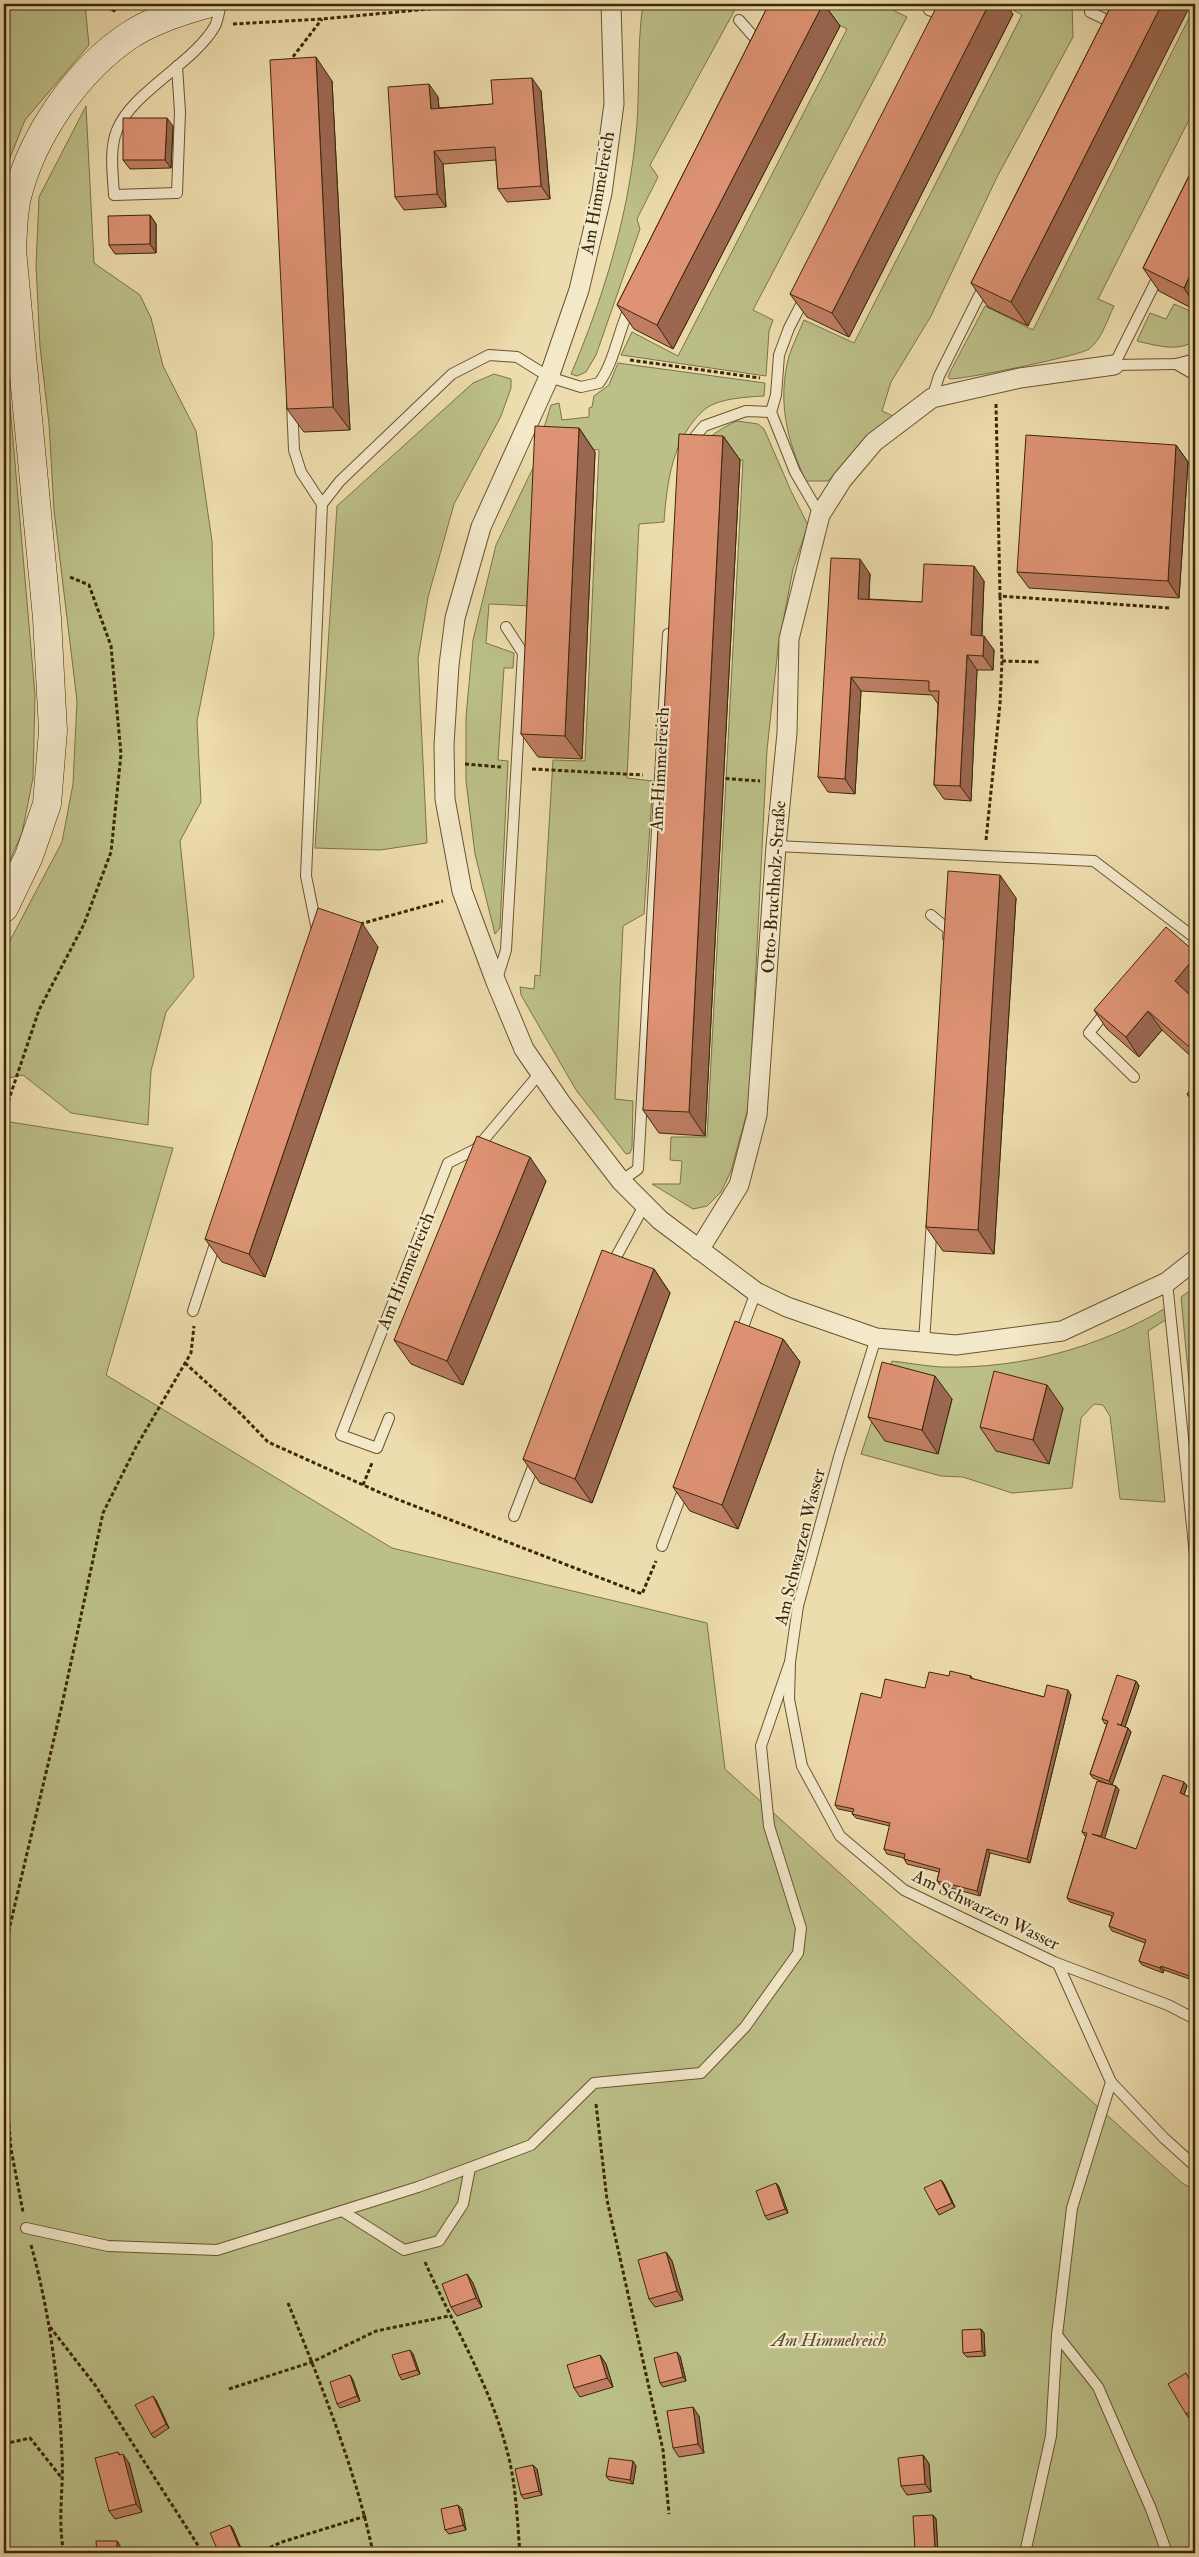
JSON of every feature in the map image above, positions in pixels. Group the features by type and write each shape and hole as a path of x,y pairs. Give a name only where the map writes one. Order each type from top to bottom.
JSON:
{"main road":[{"path":"4,908 38,832 47,804 51,776 53,731 52,687 14,278 13,224 16,198 34,150 66,99 97,62 130,36 162,19 211,15"}],"street":[{"name":"Am Himmelreich","path":"611,4 614,104 602,192 579,290 549,377 481,527 455,618 449,665 444,763 446,800 462,891 496,982 524,1049 621,1181 644,1206 756,1292 787,1307 876,1338 956,1345 1062,1331 1167,1282 1195,1260"},
{"name":"Otto-Bruchholz-Straße","path":"699,1250 739,1186 758,1116 776,846 787,733 789,639 820,515 842,480 874,442 932,398 996,383 1069,370 1114,365"}],"lane":[{"path":"177,66 180,112 177,193 114,195 113,149 117,130 134,106 177,66 193,52 211,15 221,4"},
{"path":"929,10 945,21 954,4"},
{"path":"1090,12 1113,28 1122,11"},
{"path":"739,20 763,47"},
{"path":"1165,263 1114,365 1176,364 1195,360"},
{"path":"932,398 938,376 992,270"},
{"path":"812,283 789,328 779,355 771,412 795,472 820,515"},
{"path":"315,943 318,933 306,876 322,504 340,481 452,374 488,355 517,357 549,377 581,388 598,383 610,368 621,324 634,298"},
{"path":"1176,364 1195,375"},
{"path":"291,391 294,450 301,472 322,504"},
{"path":"681,453 704,426 746,411 771,412"},
{"name":"Am Himmelreich","path":"621,1181 638,1169 669,619"},
{"path":"496,982 506,950 518,768 523,653 506,627"},
{"path":"776,846 1094,861 1173,927 1195,938"},
{"path":"930,915 949,930 948,949"},
{"path":"1112,1004 1089,1033 1134,1077"},
{"name":"Am Himmelreich","path":"377,1448 341,1436 448,1163 476,1149 540,1073"},
{"path":"605,1280 644,1206"},
{"path":"924,1342 932,1213"},
{"path":"193,1311 221,1226"},
{"path":"1167,1282 1195,1555"},
{"path":"736,1346 756,1292"},
{"name":"Am Schwarzen Wasser","path":"876,1338 839,1457 798,1606 790,1662 789,1699 802,1766 840,1836 904,1890 1058,1964 1168,2005 1195,2020"},
{"path":"377,1448 389,1418"},
{"path":"514,1516 539,1451"},
{"path":"662,1546 689,1473"},
{"path":"26,2228 108,2246 217,2250 344,2212 531,2146 594,2083 701,2073 745,2027 798,1953 801,1928 769,1826 761,1746 790,1662"},
{"path":"1058,1964 1111,2082 1164,2138 1195,2166"},
{"path":"1025,2553 1051,2436 1057,2335 1072,2208 1111,2082"},
{"path":"344,2212 404,2250 438,2241 463,2204 470,2168"},
{"path":"1057,2335 1098,2387 1151,2509 1166,2553"}],"path":[{"path":"110,9 131,4"},
{"path":"211,15 322,19 482,4"},
{"path":"286,66 300,45 322,19"},
{"path":"612,357 777,380"},
{"path":"984,856 1000,704 1002,661 996,383"},
{"path":"4,1114 39,1010 84,924 111,852 121,754 111,646 89,585 41,565"},
{"path":"1000,596 1170,608"},
{"path":"1002,661 1040,662"},
{"path":"444,763 659,776"},
{"path":"713,778 782,782"},
{"path":"357,925 441,902"},
{"path":"4,1951 61,1709 103,1513 136,1447 191,1353 195,1335 193,1311"},
{"path":"185,1363 242,1414 268,1442 363,1485 642,1594 662,1546"},
{"path":"363,1485 377,1448"},
{"path":"4,2066 11,2149 26,2228 50,2327 59,2393 62,2478 60,2536 64,2553"},
{"path":"594,2083 607,2200 663,2450 669,2514"},
{"path":"418,2246 449,2316 484,2385 507,2448 516,2503 520,2553"},
{"path":"288,2304 312,2362 366,2516 373,2553"},
{"path":"229,2389 312,2362 376,2331 449,2316"},
{"path":"50,2327 95,2385 203,2553"},
{"path":"4,2444 30,2438 62,2478"},
{"path":"258,2553 282,2542 366,2516"}],"green space":[{"path":"4,4 85,4 89,45 25,120 4,173"},
{"path":"643,4 738,4 650,165 658,177 637,219 640,229 596,355 586,372 577,376 571,374 593,319 611,262 626,203 637,127"},
{"path":"738,4 788,4 785,10"},
{"path":"800,4 896,4 893,10 907,17 753,310 773,320 769,331 766,376 621,355 632,332 678,356 847,29"},
{"path":"1002,4 1072,4 1073,37 998,175 931,316 891,382 882,411 893,416 873,431 828,481 806,481 789,436 784,405 786,373 792,347 804,320 854,343 1022,15"},
{"path":"1195,6 1195,108 1098,299 1114,306 1104,329 1094,345 1081,352 1045,362 950,379 948,377 951,370 985,306 1033,330"},
{"path":"86,106 94,263 140,295 151,318 163,366 196,431 212,541 214,635 197,721 201,802 180,841 194,977 166,1012 151,1071 148,1125 71,1113 23,1075 4,1079 4,952 62,842 73,784 77,701 54,510 49,424 40,347 36,266 39,197"},
{"path":"1174,304 1195,313 1195,340 1189,344 1175,347 1159,346 1137,341 1150,313 1166,319"},
{"path":"4,335 35,695 33,778 22,833 4,874"},
{"path":"618,363 765,383 764,396 718,402 705,409 694,421 685,433 673,461 664,522 639,524 627,778 653,781 644,914 623,926 615,1099 633,1101 632,1148 630,1153 626,1154 576,1090 521,995 520,987 534,989 535,975 540,976 553,760 585,761 599,450 539,444 551,405 559,403 562,420 589,417 589,408 592,407 594,396 609,385"},
{"path":"494,374 511,379 511,388 501,416 454,504 428,597 418,659 427,843 380,850 315,848 337,506 473,383"},
{"path":"737,421 758,424 764,429 808,525 793,569 778,648 767,750 749,1105 731,1171 721,1192 707,1206 693,1209 652,1184 680,1184 682,1161 670,1160 671,1137 707,1137 743,460 695,457 707,440 718,431"},
{"path":"542,449 531,606 489,604 486,643 514,653 513,668 504,668 498,760 508,761 500,928 495,934 475,854 466,781 466,717 473,640 496,545"},
{"path":"4,1121 173,1148 106,1375 392,1548 707,1623 725,1769 1182,2183 1195,2190 1195,2553 4,2553"},
{"path":"1195,1287 1195,1445 1181,1297"},
{"path":"1166,1308 1167,1319 1148,1331 1165,1502 1120,1499 1110,1416 1103,1405 1094,1404 1081,1418 1072,1488 1012,1493 963,1477 941,1476 861,1454 892,1361 941,1367 971,1367 1030,1360 1086,1345 1140,1322"}],"building":[{"path":"769,4 823,4 657,325 617,305"},
{"path":"938,4 989,4 832,313 790,294"},
{"path":"1112,4 1162,4 1011,302 971,283"},
{"path":"316,57 333,407 287,409 270,60"},
{"path":"532,78 541,186 498,189 495,147 434,151 437,194 395,197 388,87 429,84 431,109 493,104 491,80"},
{"path":"123,118 167,118 165,160 123,160"},
{"path":"1195,164 1195,265 1184,288 1143,268"},
{"path":"150,215 150,244 109,245 108,216"},
{"path":"535,426 579,428 565,736 521,734"},
{"path":"679,434 723,436 689,1112 643,1110"},
{"path":"1026,435 1176,445 1168,581 1017,572"},
{"path":"831,558 860,559 858,599 922,602 924,564 974,566 971,635 984,636 983,656 967,655 960,786 934,785 939,691 929,691 929,681 851,677 845,779 818,777"},
{"path":"948,871 1000,875 978,1230 926,1227"},
{"path":"318,908 362,923 249,1254 205,1239"},
{"path":"1166,927 1195,952 1195,957 1175,981 1195,1000 1195,1052 1148,1011 1126,1037 1094,1010"},
{"path":"1195,1085 1195,1101 1187,1094"},
{"path":"477,1136 530,1157 447,1361 394,1340"},
{"path":"602,1250 654,1269 575,1479 523,1459"},
{"path":"735,1321 783,1339 722,1505 673,1487"},
{"path":"882,1362 935,1376 922,1430 868,1417"},
{"path":"994,1371 1047,1385 1033,1440 980,1427"},
{"path":"950,1671 1044,1697 1047,1685 1068,1690 1027,1859 987,1849 977,1891 937,1881 940,1869 904,1859 905,1854 884,1849 890,1823 852,1814 854,1809 835,1805 861,1693 881,1698 885,1679 925,1688 929,1672 949,1676"},
{"path":"1117,1675 1136,1681 1121,1725 1117,1724 1128,1728 1109,1781 1090,1774 1108,1721 1102,1719"},
{"path":"1163,1775 1184,1782 1180,1793 1195,1799 1195,1978 1161,1966 1160,1968 1139,1961 1146,1940 1109,1926 1114,1913 1067,1898 1087,1833 1082,1832 1097,1781 1116,1786 1101,1836 1092,1834 1136,1849"},
{"path":"941,2180 952,2203 936,2210 924,2188"},
{"path":"776,2183 785,2209 765,2216 756,2191"},
{"path":"666,2252 677,2291 649,2299 638,2260"},
{"path":"467,2274 476,2298 451,2307 442,2284"},
{"path":"981,2329 982,2351 963,2353 962,2330"},
{"path":"410,2350 417,2370 399,2375 392,2355"},
{"path":"677,2352 683,2377 660,2383 654,2358"},
{"path":"600,2355 607,2378 574,2388 567,2365"},
{"path":"1186,2373 1195,2389 1195,2409 1186,2414 1168,2384"},
{"path":"350,2375 357,2396 337,2404 330,2382"},
{"path":"153,2396 166,2424 151,2434 135,2405"},
{"path":"693,2407 698,2444 673,2448 667,2411"},
{"path":"118,2452 119,2455 123,2454 136,2504 109,2511 95,2458"},
{"path":"923,2455 925,2484 901,2486 898,2458"},
{"path":"609,2458 633,2461 630,2480 606,2476"},
{"path":"533,2465 539,2491 521,2495 515,2469"},
{"path":"458,2505 463,2525 445,2530 441,2509"},
{"path":"933,2515 935,2548 915,2549 913,2516"},
{"path":"230,2525 239,2547 219,2553 210,2533"},
{"path":"96,2541 117,2541 117,2553 97,2553"}]}
